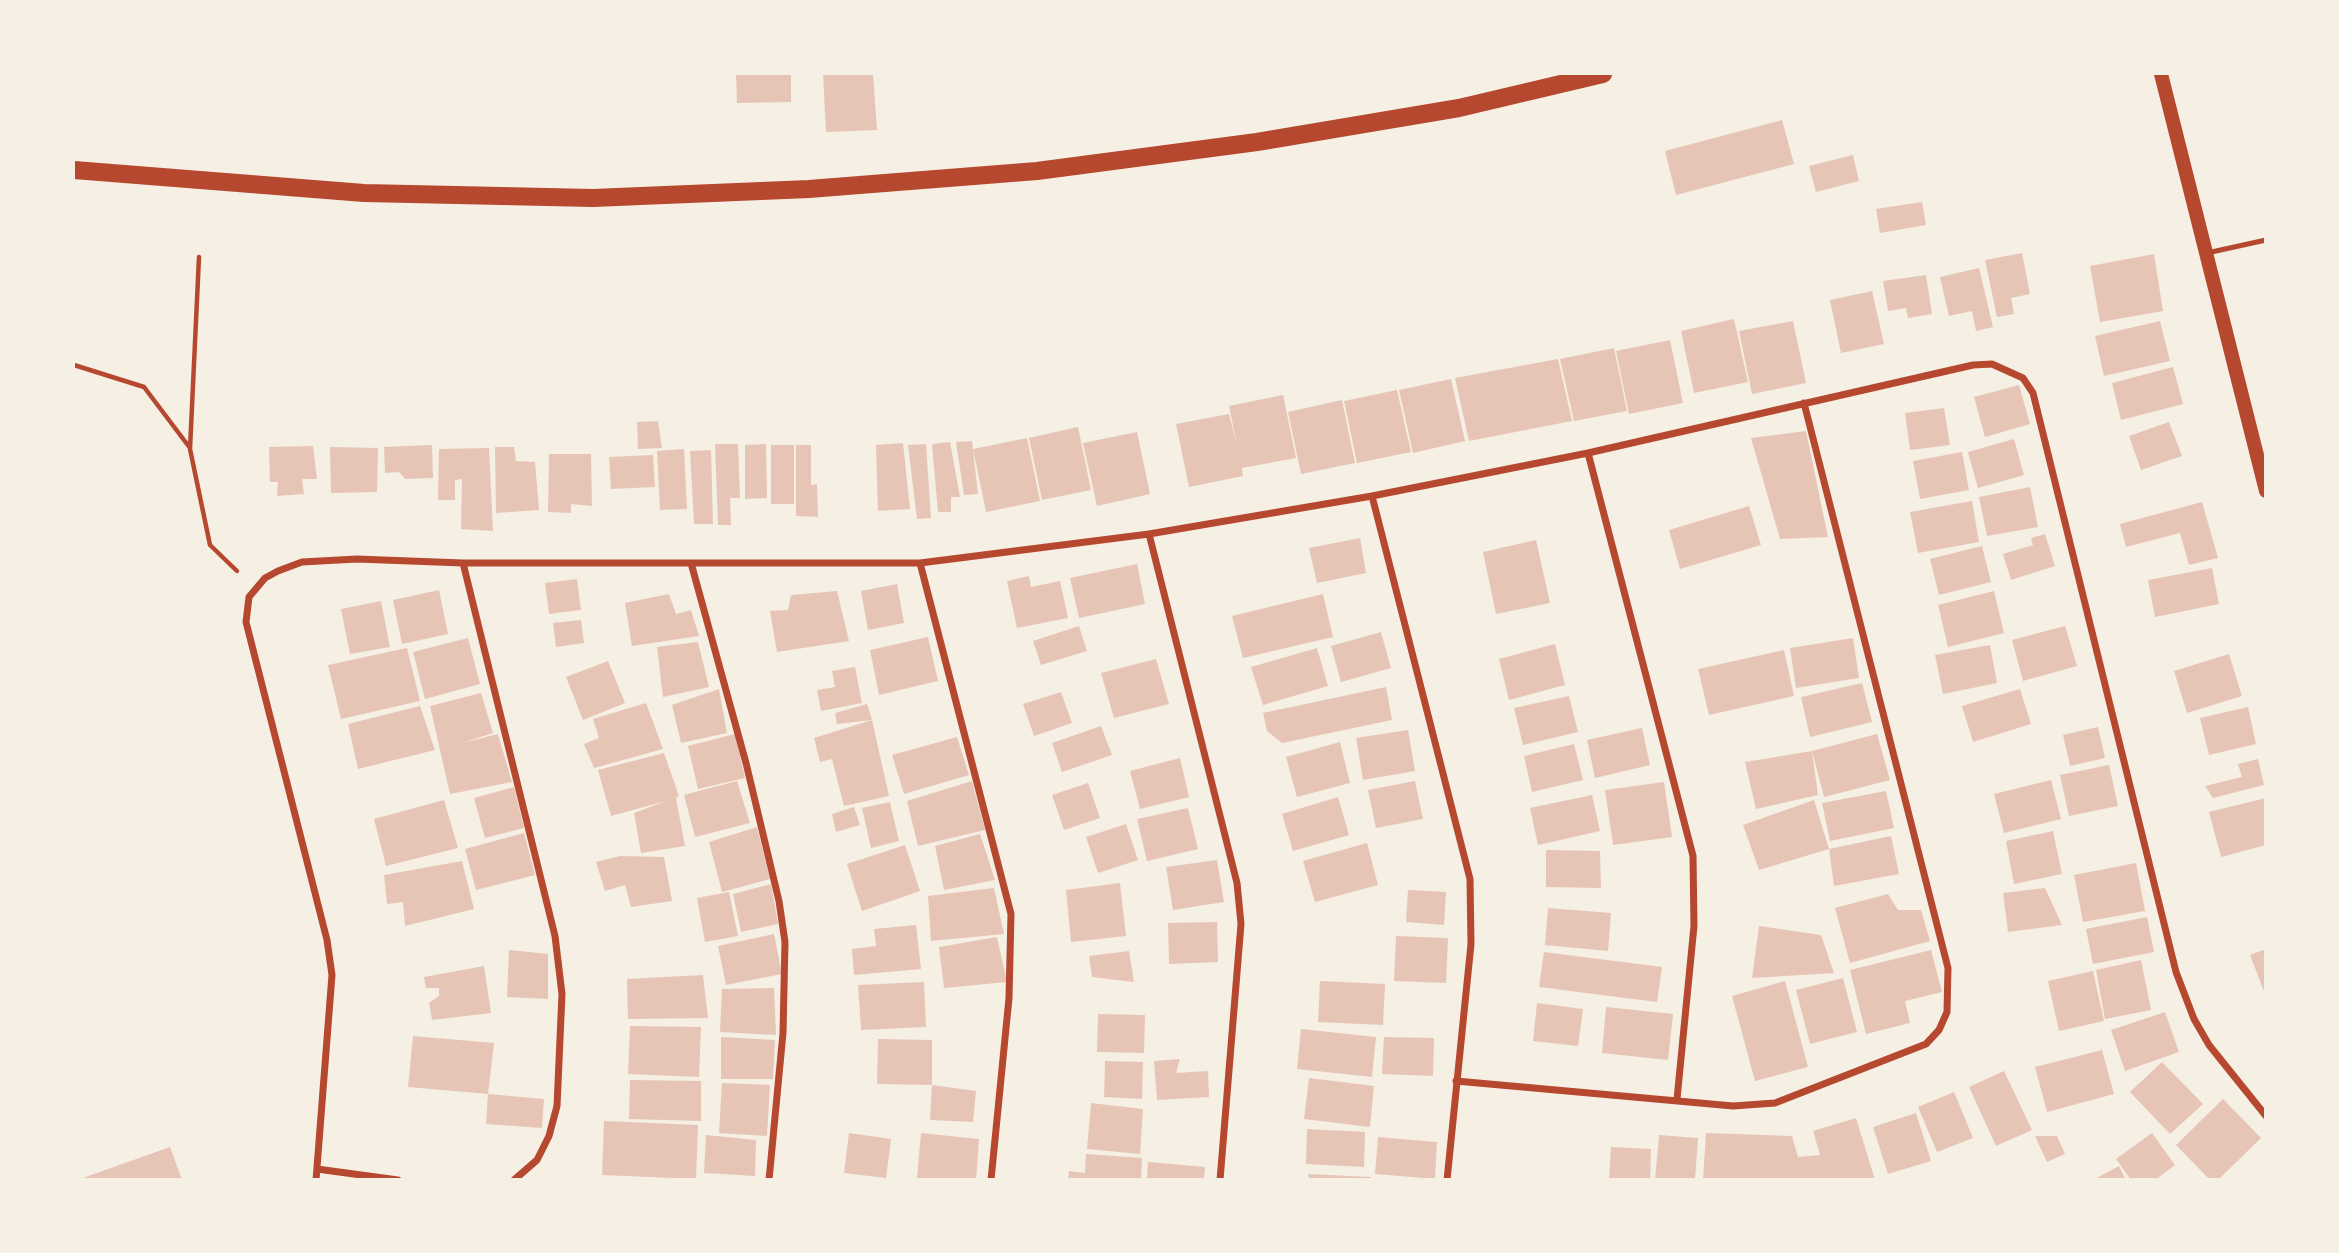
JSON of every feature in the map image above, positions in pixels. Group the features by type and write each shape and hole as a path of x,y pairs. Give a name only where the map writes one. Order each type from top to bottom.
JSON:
{"main road":[{"path":"74,170 364,193 593,198 809,189 1037,171 1257,142 1460,108 1603,74"},
{"path":"2161,74 2204,254 2266,491"}],"street":[{"path":"316,1180 332,975 327,940 246,622 249,597 272,574 302,562 357,559 463,563 920,563 1149,534 1372,496 1588,453 1973,365 1992,364 2023,378 2033,393 2176,972 2194,1019 2209,1045 2266,1116"},
{"path":"1456,1081 1733,1106 1775,1103 1926,1044 1939,1030 1947,1012 1948,968 1804,403"},
{"path":"1588,453 1693,856 1694,926 1677,1099"},
{"path":"1372,496 1470,879 1471,944 1447,1180"},
{"path":"1149,534 1237,883 1241,924 1220,1180"},
{"path":"463,563 555,936 562,994 557,1106 549,1136 537,1160 514,1180"},
{"path":"691,563 746,763 779,901 785,942 783,1033 769,1180"},
{"path":"920,563 1011,914 1009,998 991,1180"},
{"path":"317,1169 398,1180"}],"lane":[{"path":"2204,254 2266,240"}],"path":[{"path":"199,257 190,449 210,545 256,589"},
{"path":"74,365 144,387 190,449"}],"building":[{"path":"736,74 791,74 791,102 737,103"},
{"path":"823,74 873,74 877,130 826,132"},
{"path":"1782,120 1794,164 1676,195 1665,151"},
{"path":"1853,155 1859,181 1816,192 1809,166"},
{"path":"1922,202 1926,225 1880,233 1876,209"},
{"path":"2022,253 2030,294 2011,298 2014,314 1997,317 1985,260"},
{"path":"2154,254 2163,311 2100,322 2090,266"},
{"path":"1979,268 1993,327 1976,331 1972,311 1949,316 1940,277"},
{"path":"1926,275 1932,314 1908,318 1906,308 1888,311 1883,281"},
{"path":"1872,291 1884,344 1841,353 1830,300"},
{"path":"1734,319 1748,382 1694,393 1681,331"},
{"path":"1793,321 1806,383 1752,394 1739,331"},
{"path":"2160,321 2170,361 2104,376 2095,336"},
{"path":"1670,340 1683,403 1629,414 1616,351"},
{"path":"1614,348 1627,411 1574,421 1560,359"},
{"path":"1558,359 1572,421 1469,441 1455,378"},
{"path":"2173,367 2183,404 2121,420 2112,383"},
{"path":"1451,379 1465,441 1413,453 1399,390"},
{"path":"2019,385 2030,424 1985,437 1974,397"},
{"path":"1397,390 1411,452 1357,463 1344,401"},
{"path":"1283,395 1296,458 1242,468 1243,476 1189,487 1176,424 1229,414 1237,445 1229,406"},
{"path":"1342,400 1355,463 1301,474 1288,412"},
{"path":"1944,408 1950,445 1910,450 1905,413"},
{"path":"658,421 662,448 638,449 637,422"},
{"path":"2169,422 2182,456 2141,470 2129,436"},
{"path":"1078,427 1091,490 1042,500 1029,438"},
{"path":"1806,431 1828,537 1780,539 1751,438"},
{"path":"1137,432 1150,494 1097,506 1083,443"},
{"path":"1027,438 1040,501 986,512 973,449"},
{"path":"2014,439 2024,475 1978,488 1968,452"},
{"path":"972,441 978,494 964,495 956,442"},
{"path":"950,442 960,497 951,497 951,512 938,512 932,444"},
{"path":"903,443 910,509 878,511 876,445"},
{"path":"715,444 738,444 740,498 730,498 731,525 718,525"},
{"path":"766,444 767,498 745,499 745,445"},
{"path":"926,444 931,518 917,519 908,445"},
{"path":"432,445 433,478 405,479 399,472 385,473 384,447"},
{"path":"771,445 794,445 794,504 771,504"},
{"path":"796,445 811,445 811,485 817,484 818,517 796,516"},
{"path":"313,446 317,479 302,479 304,494 277,496 278,482 270,482 269,447"},
{"path":"330,447 378,448 377,492 331,493"},
{"path":"495,447 514,447 516,461 535,462 539,510 496,513"},
{"path":"489,448 493,531 461,529 462,479 455,480 455,500 438,500 439,449"},
{"path":"684,449 687,509 660,510 657,451"},
{"path":"711,450 713,524 694,524 690,451"},
{"path":"1962,452 1969,490 1920,499 1913,461"},
{"path":"549,454 591,454 592,506 571,504 571,513 548,512"},
{"path":"653,455 655,487 611,489 609,457"},
{"path":"2030,487 2038,527 1987,536 1979,497"},
{"path":"1972,501 1979,542 1918,553 1910,512"},
{"path":"2202,502 2218,558 2189,565 2180,533 2126,547 2120,524"},
{"path":"1749,506 1761,545 1680,569 1669,530"},
{"path":"2045,534 2055,566 2011,580 2003,554 2033,545 2031,538"},
{"path":"1360,538 1366,573 1317,583 1309,548"},
{"path":"1536,540 1550,603 1496,614 1483,552"},
{"path":"1982,546 1991,582 1939,595 1930,559"},
{"path":"1137,564 1145,604 1079,618 1070,578"},
{"path":"2212,568 2219,604 2155,617 2148,580"},
{"path":"1029,576 1031,587 1060,581 1068,618 1017,628 1007,581"},
{"path":"577,579 581,610 549,614 545,583"},
{"path":"897,584 904,623 868,630 861,591"},
{"path":"439,590 448,634 402,644 393,600"},
{"path":"837,591 849,641 777,652 770,611 788,610 791,595"},
{"path":"1994,591 2004,633 1948,647 1938,605"},
{"path":"669,594 676,614 691,610 699,636 632,646 625,603"},
{"path":"1323,594 1333,637 1243,658 1232,616"},
{"path":"381,601 390,647 350,654 341,609"},
{"path":"581,620 584,643 556,647 553,623"},
{"path":"1079,626 1087,651 1041,665 1033,641"},
{"path":"2065,626 2077,666 2023,681 2012,640"},
{"path":"1381,632 1391,668 1341,682 1331,646"},
{"path":"928,637 938,681 879,695 870,650"},
{"path":"468,638 480,684 425,699 413,652"},
{"path":"1853,638 1859,678 1796,688 1790,648"},
{"path":"698,642 709,687 663,697 657,647"},
{"path":"1555,644 1565,685 1509,700 1499,659"},
{"path":"1990,645 1997,683 1943,694 1935,655"},
{"path":"407,648 420,701 341,719 328,665"},
{"path":"1317,648 1328,686 1263,705 1251,667"},
{"path":"1784,650 1794,696 1709,715 1698,669"},
{"path":"2229,654 2242,696 2187,713 2174,671"},
{"path":"1156,659 1169,704 1114,718 1101,673"},
{"path":"608,661 625,703 583,720 566,677"},
{"path":"855,667 862,703 821,711 817,690 835,687 832,671"},
{"path":"1862,683 1872,722 1810,737 1801,697"},
{"path":"1386,687 1392,720 1282,743 1267,731 1263,713"},
{"path":"719,689 727,733 681,743 672,705"},
{"path":"2020,689 2031,724 1973,742 1962,706"},
{"path":"1061,692 1072,723 1034,736 1023,704"},
{"path":"481,693 493,733 462,743 498,734 512,782 450,794 430,706"},
{"path":"1569,696 1578,732 1523,745 1514,708"},
{"path":"646,703 663,749 594,768 584,744 599,738 593,719"},
{"path":"867,704 872,720 837,724 835,713"},
{"path":"420,706 435,750 358,769 348,724"},
{"path":"2248,707 2256,744 2209,755 2200,718"},
{"path":"872,720 889,796 844,806 832,759 820,762 814,738"},
{"path":"1101,726 1112,755 1062,772 1052,743"},
{"path":"2098,727 2105,758 2070,766 2063,735"},
{"path":"1642,728 1650,765 1595,778 1587,740"},
{"path":"1408,730 1415,771 1363,780 1356,738"},
{"path":"735,734 745,778 698,789 688,746"},
{"path":"1877,734 1890,780 1824,797 1812,751"},
{"path":"957,737 969,775 904,794 892,755"},
{"path":"1340,742 1350,783 1297,797 1286,757"},
{"path":"1574,744 1583,780 1532,792 1524,756"},
{"path":"1812,751 1818,795 1756,809 1745,762"},
{"path":"664,753 679,796 676,798 685,846 641,853 634,813 666,801 611,816 598,770"},
{"path":"1180,758 1189,797 1140,809 1130,771"},
{"path":"2258,759 2264,785 2213,798 2205,786 2242,777 2238,764"},
{"path":"2109,765 2118,806 2069,816 2060,775"},
{"path":"2051,780 2061,819 2004,833 1994,794"},
{"path":"737,781 750,823 695,837 684,795"},
{"path":"972,781 985,830 918,846 907,801"},
{"path":"1415,781 1423,819 1376,828 1368,790"},
{"path":"1664,782 1672,837 1613,845 1605,790"},
{"path":"1088,783 1100,818 1064,830 1052,795"},
{"path":"514,787 524,828 485,838 474,798"},
{"path":"1886,791 1894,828 1830,841 1822,803"},
{"path":"1592,795 1600,831 1538,845 1530,808"},
{"path":"1338,797 1349,835 1293,851 1282,814"},
{"path":"2266,798 2266,845 2221,857 2209,812"},
{"path":"444,800 458,848 386,866 374,819"},
{"path":"1814,800 1829,849 1759,870 1743,825"},
{"path":"890,802 899,841 871,848 862,808"},
{"path":"854,807 860,825 836,832 832,814"},
{"path":"1188,808 1198,849 1147,861 1137,819"},
{"path":"1126,824 1138,860 1098,873 1086,837"},
{"path":"757,827 770,879 722,892 709,842"},
{"path":"2053,831 2062,874 2014,884 2006,841"},
{"path":"524,833 535,875 476,890 465,849"},
{"path":"980,834 995,880 944,890 935,846"},
{"path":"1891,836 1899,874 1834,886 1829,849"},
{"path":"1367,843 1378,885 1315,902 1303,861"},
{"path":"905,845 920,891 862,911 847,864"},
{"path":"1546,850 1600,851 1601,888 1546,887"},
{"path":"620,856 664,857 672,901 631,907 625,885 605,891 596,862"},
{"path":"1217,860 1224,902 1173,910 1166,867"},
{"path":"462,861 474,909 405,926 403,902 387,904 384,875"},
{"path":"2136,863 2145,911 2083,922 2074,875"},
{"path":"1120,883 1126,936 1071,942 1066,890"},
{"path":"771,884 778,924 741,932 733,894"},
{"path":"994,888 1004,934 931,941 928,896"},
{"path":"2045,888 2062,925 2008,932 2003,893"},
{"path":"1408,890 1446,892 1444,925 1406,922"},
{"path":"729,892 738,936 705,942 697,898"},
{"path":"1888,894 1898,910 1921,910 1930,941 1850,963 1835,908"},
{"path":"1548,908 1611,913 1608,951 1545,945"},
{"path":"2147,917 2154,952 2093,964 2086,929"},
{"path":"1217,922 1218,962 1169,964 1168,923"},
{"path":"916,925 921,969 854,975 852,949 876,946 874,929"},
{"path":"1759,926 1821,935 1834,973 1752,978"},
{"path":"774,934 782,974 726,985 718,946"},
{"path":"1396,936 1448,938 1446,983 1394,981"},
{"path":"997,937 1007,982 944,988 939,947"},
{"path":"2266,949 2266,994 2265,994 2250,955"},
{"path":"509,950 548,954 548,999 507,997"},
{"path":"1931,950 1942,992 1905,1001 1910,1023 1866,1034 1850,970"},
{"path":"1129,951 1134,982 1092,977 1089,956"},
{"path":"1544,952 1662,967 1657,1002 1539,987"},
{"path":"2141,960 2151,1010 2105,1019 2096,970"},
{"path":"484,966 491,1013 432,1020 429,1003 439,996 439,988 426,988 424,977"},
{"path":"2093,971 2104,1021 2059,1031 2048,981"},
{"path":"703,975 708,1018 628,1019 627,979"},
{"path":"1843,978 1857,1032 1810,1044 1796,990"},
{"path":"1320,981 1385,984 1383,1025 1318,1022"},
{"path":"1785,981 1808,1067 1755,1081 1732,996"},
{"path":"924,982 926,1027 861,1030 858,985"},
{"path":"774,988 776,1035 720,1032 722,989"},
{"path":"1537,1003 1583,1009 1578,1046 1533,1041"},
{"path":"1606,1007 1673,1014 1668,1060 1602,1053"},
{"path":"2165,1012 2179,1052 2125,1071 2111,1030"},
{"path":"1098,1014 1145,1015 1144,1053 1097,1052"},
{"path":"630,1026 701,1027 699,1077 628,1074"},
{"path":"1301,1029 1376,1037 1372,1077 1297,1069"},
{"path":"413,1036 494,1043 488,1094 408,1087"},
{"path":"721,1037 775,1040 773,1079 721,1079"},
{"path":"1384,1037 1434,1038 1433,1076 1382,1074"},
{"path":"878,1039 932,1040 932,1085 877,1084"},
{"path":"2102,1050 2114,1094 2047,1112 2035,1067"},
{"path":"1180,1059 1176,1073 1208,1071 1209,1097 1157,1100 1154,1061"},
{"path":"1105,1061 1143,1062 1142,1099 1104,1097"},
{"path":"2162,1062 2203,1104 2170,1134 2130,1092"},
{"path":"2004,1071 2032,1130 1996,1146 1969,1087"},
{"path":"1309,1078 1374,1086 1370,1127 1304,1119"},
{"path":"630,1080 701,1081 701,1121 629,1119"},
{"path":"722,1083 770,1085 767,1136 719,1133"},
{"path":"932,1085 976,1091 973,1122 930,1120"},
{"path":"1954,1092 1973,1138 1937,1152 1918,1107"},
{"path":"488,1094 544,1099 542,1128 486,1124"},
{"path":"2223,1099 2261,1138 2218,1180 2210,1180 2176,1145"},
{"path":"1091,1103 1143,1109 1140,1154 1087,1149"},
{"path":"1916,1113 1931,1161 1888,1174 1873,1127"},
{"path":"1856,1118 1875,1180 1703,1180 1706,1133 1792,1136 1798,1157 1820,1155 1813,1131"},
{"path":"604,1121 698,1125 696,1179 602,1175"},
{"path":"1307,1129 1365,1132 1364,1167 1306,1164"},
{"path":"849,1133 891,1139 886,1178 844,1173"},
{"path":"921,1133 979,1139 976,1180 917,1178"},
{"path":"2152,1133 2175,1165 2155,1180 2131,1180 2116,1159"},
{"path":"706,1135 756,1140 755,1176 704,1173"},
{"path":"1659,1135 1698,1138 1695,1180 1655,1180"},
{"path":"2035,1136 2057,1136 2065,1154 2047,1162"},
{"path":"1378,1137 1437,1142 1435,1179 1375,1174"},
{"path":"170,1147 182,1180 80,1180 80,1179"},
{"path":"1611,1147 1651,1149 1650,1180 1609,1180"},
{"path":"1086,1154 1142,1158 1141,1180 1068,1180 1069,1171 1085,1173"},
{"path":"1148,1162 1205,1167 1204,1180 1147,1180"},
{"path":"2119,1166 2126,1180 2093,1180"},
{"path":"1308,1174 1371,1177 1371,1180 1309,1180"}]}
